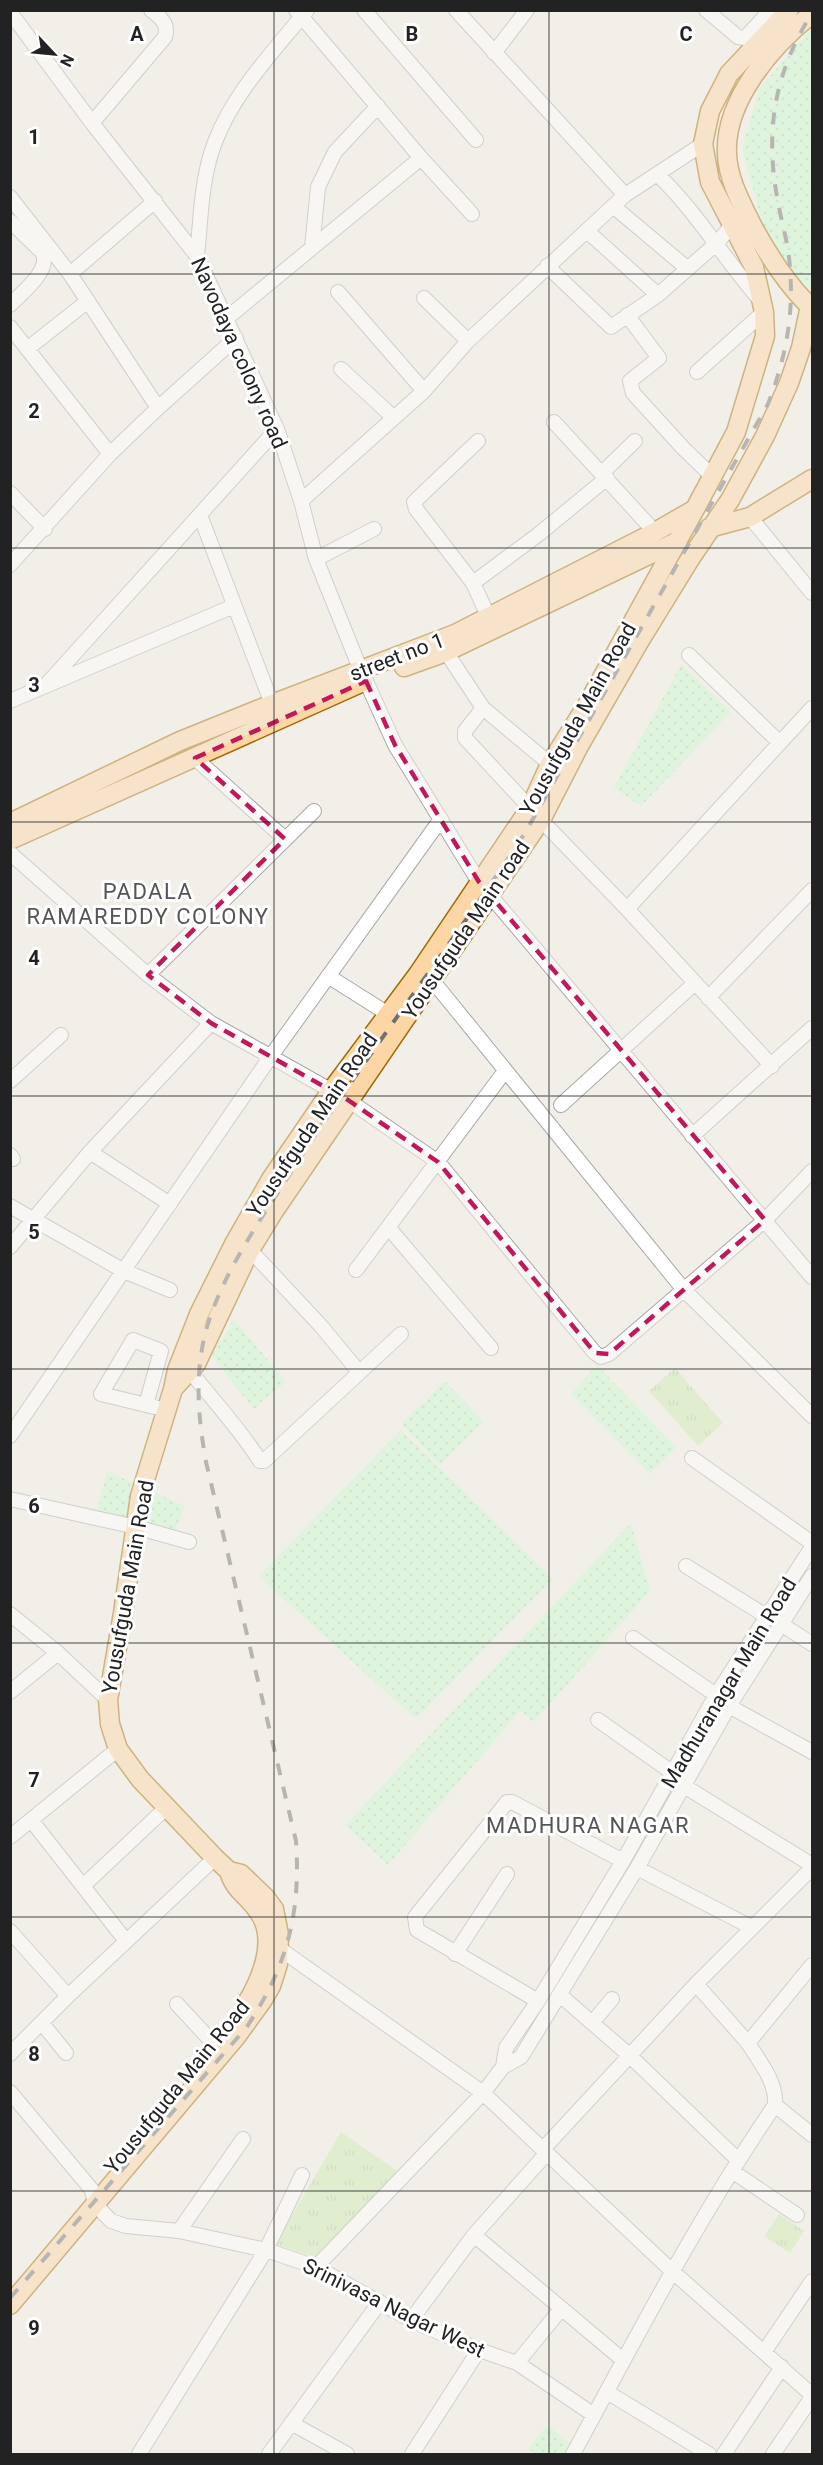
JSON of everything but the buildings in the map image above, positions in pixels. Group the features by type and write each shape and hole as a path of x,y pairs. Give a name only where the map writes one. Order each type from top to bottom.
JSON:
{"main road":[{"path":"695,509 736,432 765,336 764,308 754,267 710,182 703,144 710,111 729,74 761,34 789,10"},
{"path":"712,527 730,500 765,435 789,384 812,306 766,252 736,193 727,154 730,119 748,82 797,26 813,14"},
{"path":"761,34 767,61"},
{"name":"street no 1","path":"10,840 195,758 363,676 473,632 677,541 712,527 750,516 813,479"},
{"name":"street no 1","path":"10,823 180,741 272,704 446,652 489,618 695,509"},
{"name":"Yousufguda Main Road","path":"10,2286 94,2197 252,2017 271,1986 280,1949 278,1922 274,1909 265,1897 241,1874 229,1870 215,1858 128,1765 118,1749 110,1724 108,1700 140,1496 174,1389 177,1370 199,1314 234,1244 271,1179 331,1091 485,888 536,814 550,764 587,705 695,509"},
{"name":"Yousufguda Main road","path":"536,814 579,746 655,615 712,527"},
{"name":"Yousufguda Main road","path":"174,1389 191,1372 250,1251 348,1100 432,980 485,888"},
{"name":"Yousufguda Main Road","path":"10,2305 215,2045 253,1993 264,1964 267,1941 264,1920 258,1910 232,1883 229,1870"}],"street":[{"path":"92,123 165,37 167,30 164,21 151,10"},
{"path":"364,10 449,112 476,140"},
{"path":"456,10 625,195"},
{"path":"494,53 527,10"},
{"path":"706,10 738,38 761,34 771,10"},
{"path":"197,256 204,187 215,142 241,93 302,12 421,158 472,214"},
{"name":"Navodaya colony road","path":"12,13 92,123 197,256 277,429 301,501 316,559 363,676 394,745 485,888 619,1050 813,1277"},
{"path":"312,248 318,187 335,152 378,106"},
{"path":"301,501 424,391 468,341 625,195 703,144"},
{"path":"227,318 421,158"},
{"path":"657,174 679,195 764,308 697,372"},
{"path":"10,197 70,274 158,408"},
{"path":"70,274 155,201"},
{"path":"613,206 688,269"},
{"path":"10,221 43,253 45,258 43,267 35,278 11,303"},
{"path":"547,266 611,327 658,295 717,243 732,225"},
{"path":"587,231 658,295"},
{"path":"338,292 424,391"},
{"path":"424,298 468,341"},
{"path":"27,349 88,301"},
{"path":"627,315 659,358 630,381 633,393 712,476"},
{"path":"10,327 110,454"},
{"path":"10,566 110,454 236,338"},
{"path":"341,369 394,418"},
{"path":"554,422 655,532"},
{"path":"46,685 277,429"},
{"path":"478,441 414,502 416,509 473,583 489,618"},
{"path":"473,583 539,534 604,476 635,441"},
{"path":"10,493 45,529"},
{"path":"200,515 272,704"},
{"path":"750,516 813,593"},
{"path":"316,559 374,529"},
{"path":"10,701 234,606"},
{"path":"446,652 483,708 550,764"},
{"path":"689,655 779,742"},
{"path":"483,708 465,730 465,738 772,1066"},
{"path":"627,909 779,742 813,708"},
{"path":"195,758 285,839"},
{"path":"148,975 314,811"},
{"path":"10,1436 271,1056 441,819"},
{"path":"10,853 148,975 211,1023 348,1100 438,1162 595,1353 601,1357 609,1354 765,1220 813,1171"},
{"path":"708,998 813,890"},
{"path":"328,976 388,1014"},
{"path":"432,980 684,1290 813,1416"},
{"path":"561,1105 695,983"},
{"path":"10,1247 90,1152 211,1023"},
{"path":"692,1136 813,1028"},
{"path":"10,1081 61,1035"},
{"path":"356,1270 505,1071"},
{"path":"90,1152 170,1204"},
{"path":"10,1206 124,1271 170,1290"},
{"path":"388,1227 491,1348"},
{"path":"250,1251 321,1326 359,1372"},
{"path":"191,1372 224,1415 242,1433 260,1461 266,1459 401,1334"},
{"path":"146,1405 160,1351 133,1341 101,1394 146,1405 167,1410"},
{"path":"692,1458 813,1545"},
{"path":"10,1499 136,1527 189,1542"},
{"name":"Madhuranagar Main Road","path":"503,2067 506,2048 538,2001 623,1861 716,1695 813,1545"},
{"path":"686,1566 766,1616"},
{"name":"Madhuranagar Main Road","path":"316,2267 483,2093 503,2067 521,2057 637,1868 729,1706 813,1576"},
{"path":"10,1614 58,1653 108,1700"},
{"path":"781,1624 813,1644"},
{"path":"633,1638 716,1695"},
{"path":"10,1692 58,1653"},
{"path":"729,1706 813,1752"},
{"path":"598,1720 673,1773"},
{"path":"10,1837 118,1749"},
{"path":"411,2319 474,2235 629,2055 751,1927 813,1866 684,1786"},
{"path":"538,2001 417,1930 414,1924 415,1917 507,1802 512,1802 623,1861"},
{"path":"83,1886 167,1807"},
{"path":"31,1820 126,1941"},
{"path":"10,2054 68,1996 215,1858"},
{"path":"637,1868 751,1927"},
{"path":"456,1954 507,1874"},
{"path":"10,1931 68,1996"},
{"path":"280,1949 483,2093 672,2271 813,2396 773,2454"},
{"path":"748,2043 813,1965"},
{"path":"573,2454 672,2271 735,2165 775,2105 776,2095 772,2084 748,2043 696,1984"},
{"path":"560,1995 629,2055 735,2165 797,2215"},
{"path":"592,2022 612,1999"},
{"path":"177,2004 215,2045"},
{"path":"42,2023 66,2053"},
{"name":"Srinivasa Nagar West","path":"10,2092 111,2221 126,2226 179,2231 266,2250 316,2267 411,2319 479,2350 517,2363 594,2415"},
{"path":"775,2105 808,2131 813,2116"},
{"path":"179,2231 243,2139"},
{"path":"139,2454 266,2250 302,2175"},
{"path":"474,2235 623,2360"},
{"path":"764,2352 813,2281"},
{"path":"269,2454 380,2302"},
{"path":"517,2363 561,2309"},
{"path":"412,2454 479,2350"},
{"path":"724,2454 782,2367"},
{"path":"607,2392 709,2454"},
{"path":"291,2423 347,2454"}],"highlighted area":[{"path":"366,681 395,745 479,882 765,1220 609,1354 595,1353 438,1162 348,1100 211,1023 148,975 285,839 195,758"}],"green space":[{"path":"812,28 812,290 770,253 742,148 759,89"},
{"path":"681,664 731,712 641,806 614,788"},
{"path":"234,1319 286,1382 254,1409 211,1356"},
{"path":"597,1365 676,1447 650,1474 571,1394"},
{"path":"675,1368 723,1423 698,1446 649,1391"},
{"path":"445,1381 484,1422 440,1465 401,1424"},
{"path":"401,1430 553,1579 416,1719 258,1576"},
{"path":"107,1471 185,1506 175,1531 97,1513"},
{"path":"631,1523 650,1591 534,1722 520,1711 388,1865 345,1825"},
{"path":"341,2132 400,2173 320,2259 275,2244"},
{"path":"779,2214 804,2231 790,2253 764,2236"},
{"path":"547,2425 574,2447 568,2454 535,2454 528,2449"}],"railway":[{"path":"10,2298 246,2028 272,1983 281,1961 293,1916 296,1892 296,1841 206,1462 201,1428 199,1378 207,1327 223,1285 269,1206 321,1126 525,833 768,404 787,338 791,304 787,242 774,172 773,124 776,101 789,57 812,13"}],"district":[{"name":"PADALA RAMAREDDY COLONY","path":"148,904"},
{"name":"MADHURA NAGAR","path":"588,1825"}]}
